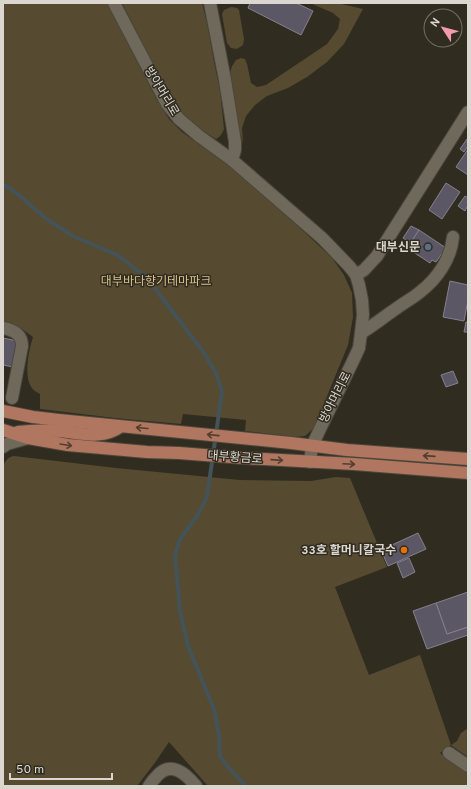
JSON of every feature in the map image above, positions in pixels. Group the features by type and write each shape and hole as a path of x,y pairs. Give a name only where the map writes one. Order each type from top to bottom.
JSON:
{"main road":[{"name":"대부황금로","path":"6,411 33,417 120,427 245,438 348,450 468,459"},
{"path":"5,433 38,430 98,435 111,432 120,427"},
{"name":"대부황금로","path":"5,433 68,445 147,452 179,452 243,458 468,472"}],"street":[{"name":"방아머리로","path":"114,3 158,88 178,119 232,160 322,238 356,275 362,300 363,315 358,348 312,446 310,462"},
{"path":"210,3 235,142 235,150 232,160"},
{"path":"356,275 364,270 377,256 468,112"},
{"path":"361,333 421,292 433,281 449,256 453,238"},
{"name":"대부황금로","path":"3,328 20,335 22,341 12,398 6,411"},
{"path":"3,381 10,386 12,398"},
{"path":"3,447 7,444 28,438"},
{"path":"449,753 468,766"},
{"path":"149,786 162,771 176,769 182,772 196,786"}],"green space":[{"name":"대부바다향기테마파크","path":"3,3 107,3 157,100 169,119 182,132 204,148 217,155 298,226 332,258 344,275 352,293 353,317 348,345 314,428 305,436 295,437 245,431 246,420 183,414 181,424 40,409 40,394 32,388 29,383 27,370 33,337 22,329 3,322"},
{"path":"122,3 202,3 220,90 224,129 218,138 216,139 202,130 188,119 177,107 156,70"},
{"path":"310,3 337,3 363,9 344,44 327,62 307,77 288,88 267,96 255,105 246,116 242,128 243,143 237,121 230,73 232,66 236,60 241,58 245,59 251,83 257,87 266,85 327,44 338,29 340,19 333,13"},
{"path":"231,7 239,10 244,39 243,45 237,49 231,48 227,43 222,14 224,10"},
{"path":"14,456 240,480 311,481 336,477 350,478 387,567 335,587 369,675 420,655 451,745 440,753 468,774 468,786 208,786 169,742 137,786 3,786 3,466 7,459"},
{"path":"468,728 468,757 451,745 457,741 461,733"}],"building":[{"path":"250,3 296,3 313,11 301,35 248,8"},
{"path":"467,139 468,146 464,152 460,149"},
{"path":"468,149 468,175 456,167"},
{"path":"446,183 460,192 442,219 429,210"},
{"path":"465,196 468,198 468,205 465,211 458,206"},
{"path":"411,226 419,230 411,243 403,238"},
{"path":"419,230 446,248 436,262 432,260 430,263 407,248"},
{"path":"450,281 468,285 468,300 464,321 443,317"},
{"path":"466,322 468,322 468,332 464,332"},
{"path":"3,338 18,341 13,367 3,365"},
{"path":"453,371 458,383 446,387 441,375"},
{"path":"418,533 426,549 388,566 381,550"},
{"path":"409,558 415,572 403,578 397,563"},
{"path":"468,592 468,627 447,634 436,603"},
{"path":"436,603 447,634 468,627 468,635 427,649 413,611"}],"waterway":[{"path":"3,184 19,195 45,218 73,236 117,255 146,277 202,350 216,373 222,392 207,497 197,516 180,539 175,555 180,611 188,646 214,709 219,735 220,757 246,786"}],"place":[{"name":"대부신문","path":"428,247"},
{"name":"33호 할머니칼국수","path":"404,550"}]}
